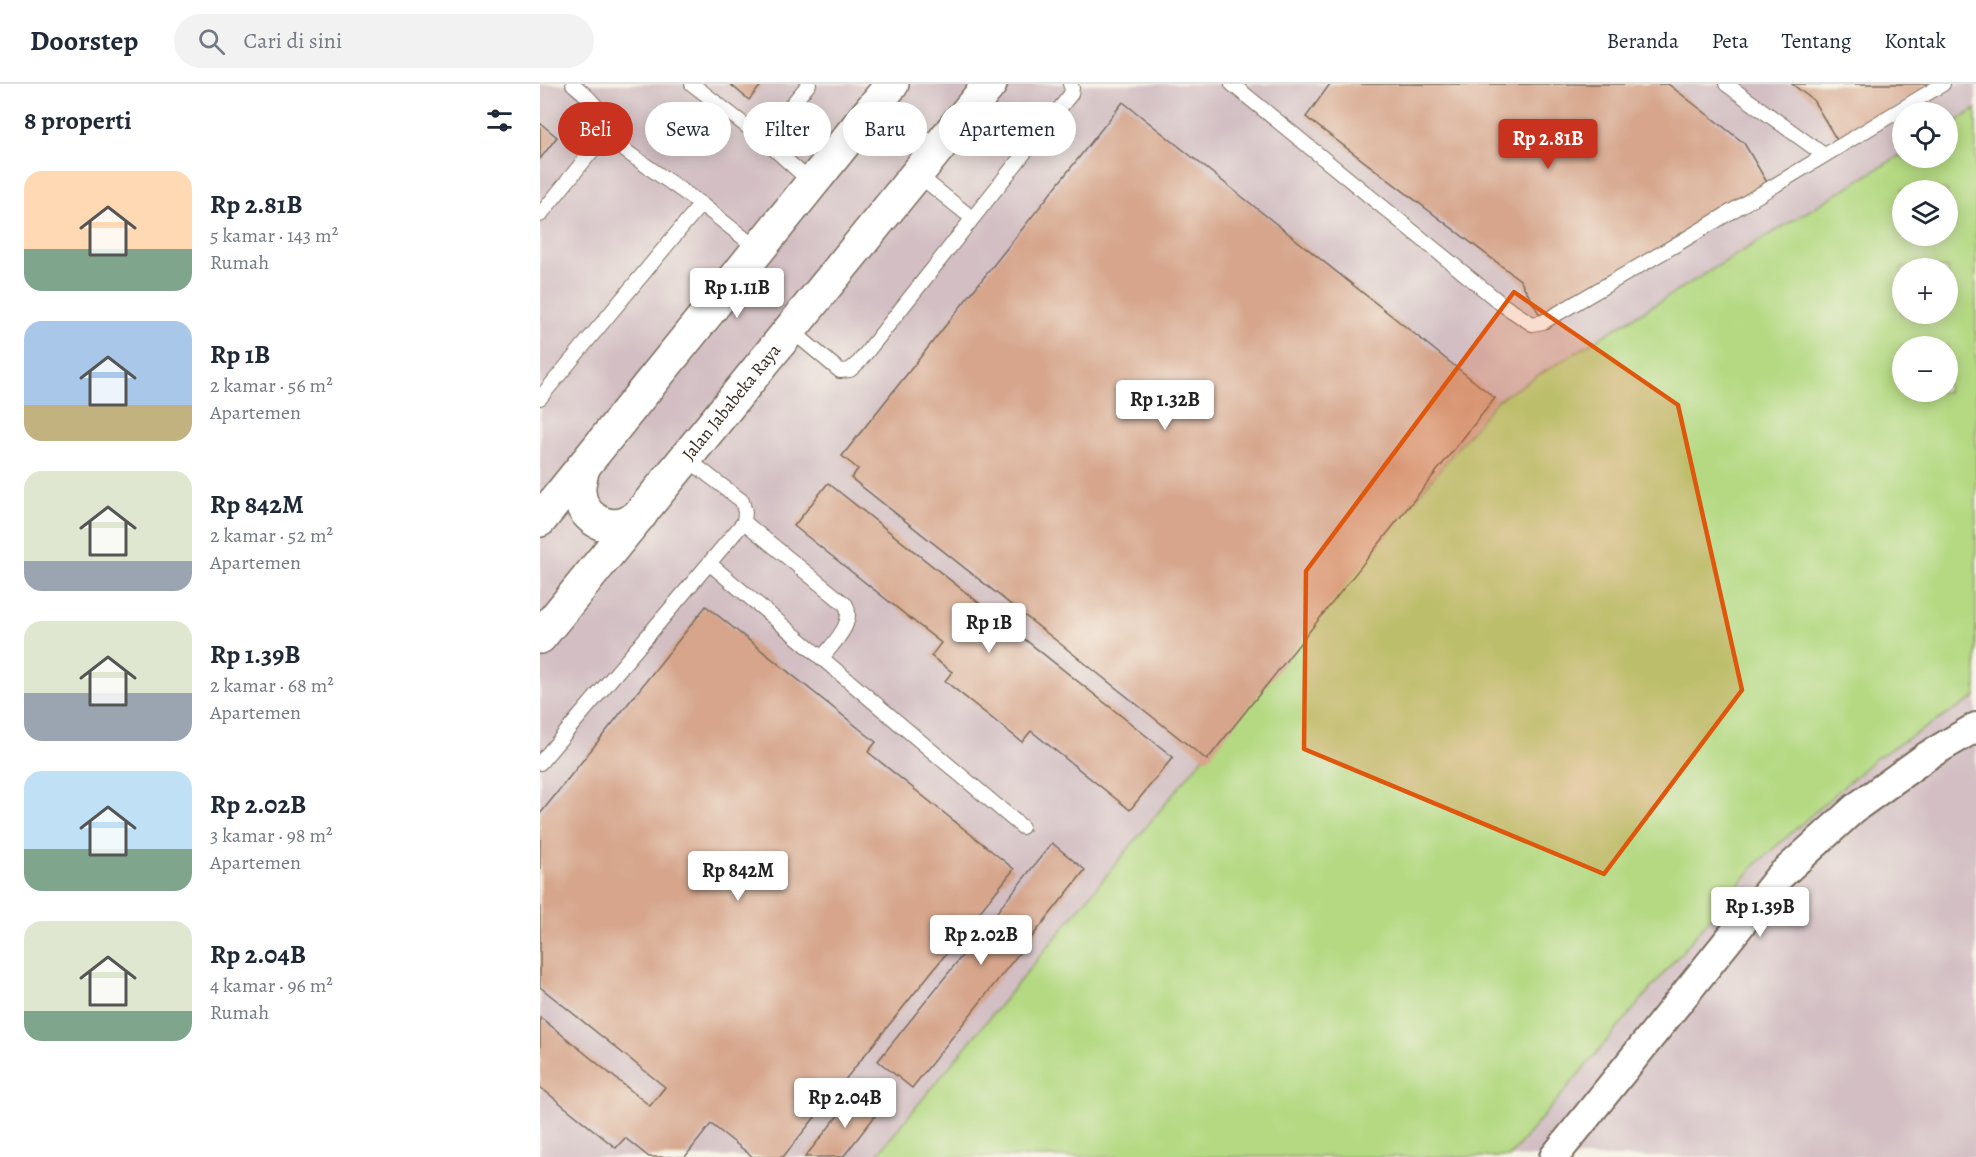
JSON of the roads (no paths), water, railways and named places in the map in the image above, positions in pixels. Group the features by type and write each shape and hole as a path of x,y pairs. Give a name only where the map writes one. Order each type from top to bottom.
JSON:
{"main road":[{"path":"540,520 892,84"},
{"name":"Jalan Jababeka Raya","path":"540,638 990,84"},
{"path":"582,468 579,490 582,507 594,520 609,526 627,524 641,513"}],"street":[{"path":"1554,1157 1779,877 1855,808 1927,756 1976,727"}],"lane":[{"path":"573,84 594,102"},
{"path":"692,84 743,124"},
{"path":"793,102 808,84"},
{"path":"791,330 840,371 850,370 859,362 1071,94 1070,84"},
{"path":"1232,84 1503,305 1532,324 1543,322 1943,84"},
{"path":"1726,84 1824,155"},
{"path":"540,215 588,156"},
{"path":"633,156 701,204 759,250"},
{"path":"782,156 813,184"},
{"path":"917,174 972,218"},
{"path":"540,398 701,204"},
{"path":"540,763 744,522 745,512 742,501 686,458"},
{"path":"744,522 846,605 849,611 848,620 822,658"},
{"path":"710,564 1022,827"}]}
